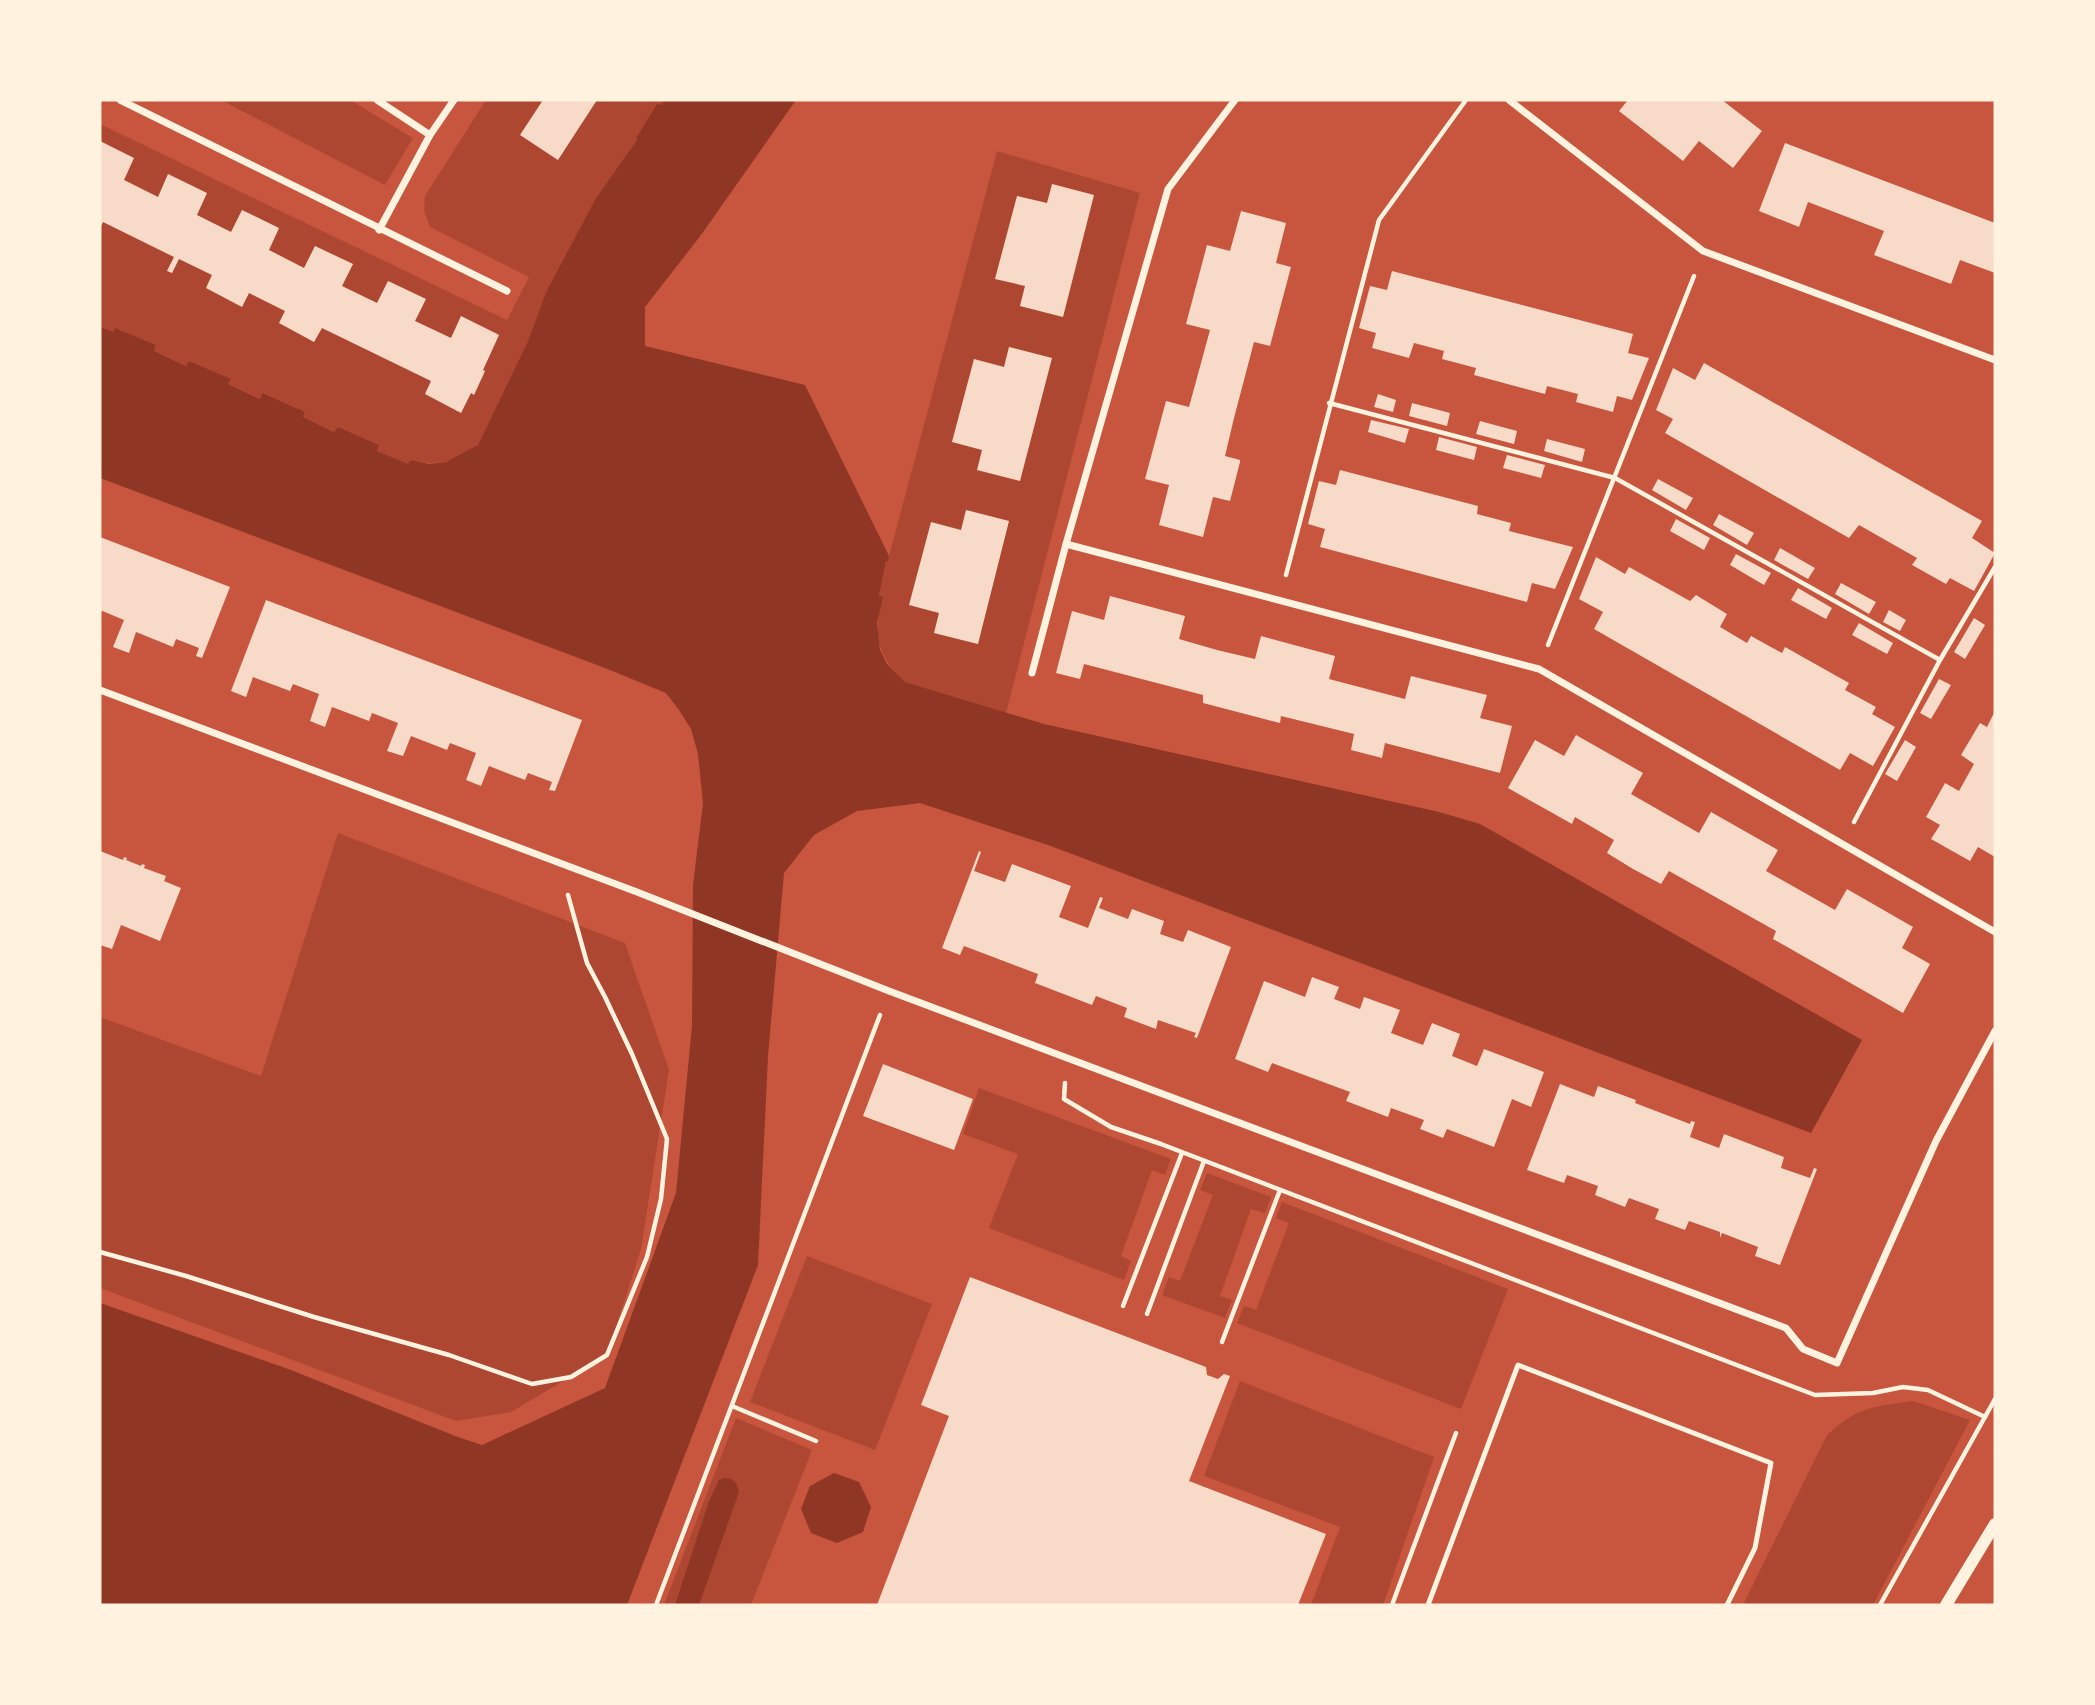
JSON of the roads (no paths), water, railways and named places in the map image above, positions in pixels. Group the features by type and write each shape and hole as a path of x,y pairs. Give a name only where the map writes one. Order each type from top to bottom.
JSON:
{"street":[{"path":"120,100 507,291"},
{"path":"377,100 430,135"},
{"path":"379,229 430,135 453,100"},
{"path":"1032,673 1066,544 1168,189 1236,100"},
{"path":"1509,100 1703,251 1995,360"},
{"path":"1066,544 1539,669 1995,932"},
{"path":"100,690 651,897 888,991 1786,1328 1802,1349 1837,1363 1936,1141 1995,1031"},
{"path":"1946,1605 1995,1524"}],"lane":[{"path":"1428,1605 1518,1365 1771,1463 1755,1548 1727,1605"}]}
